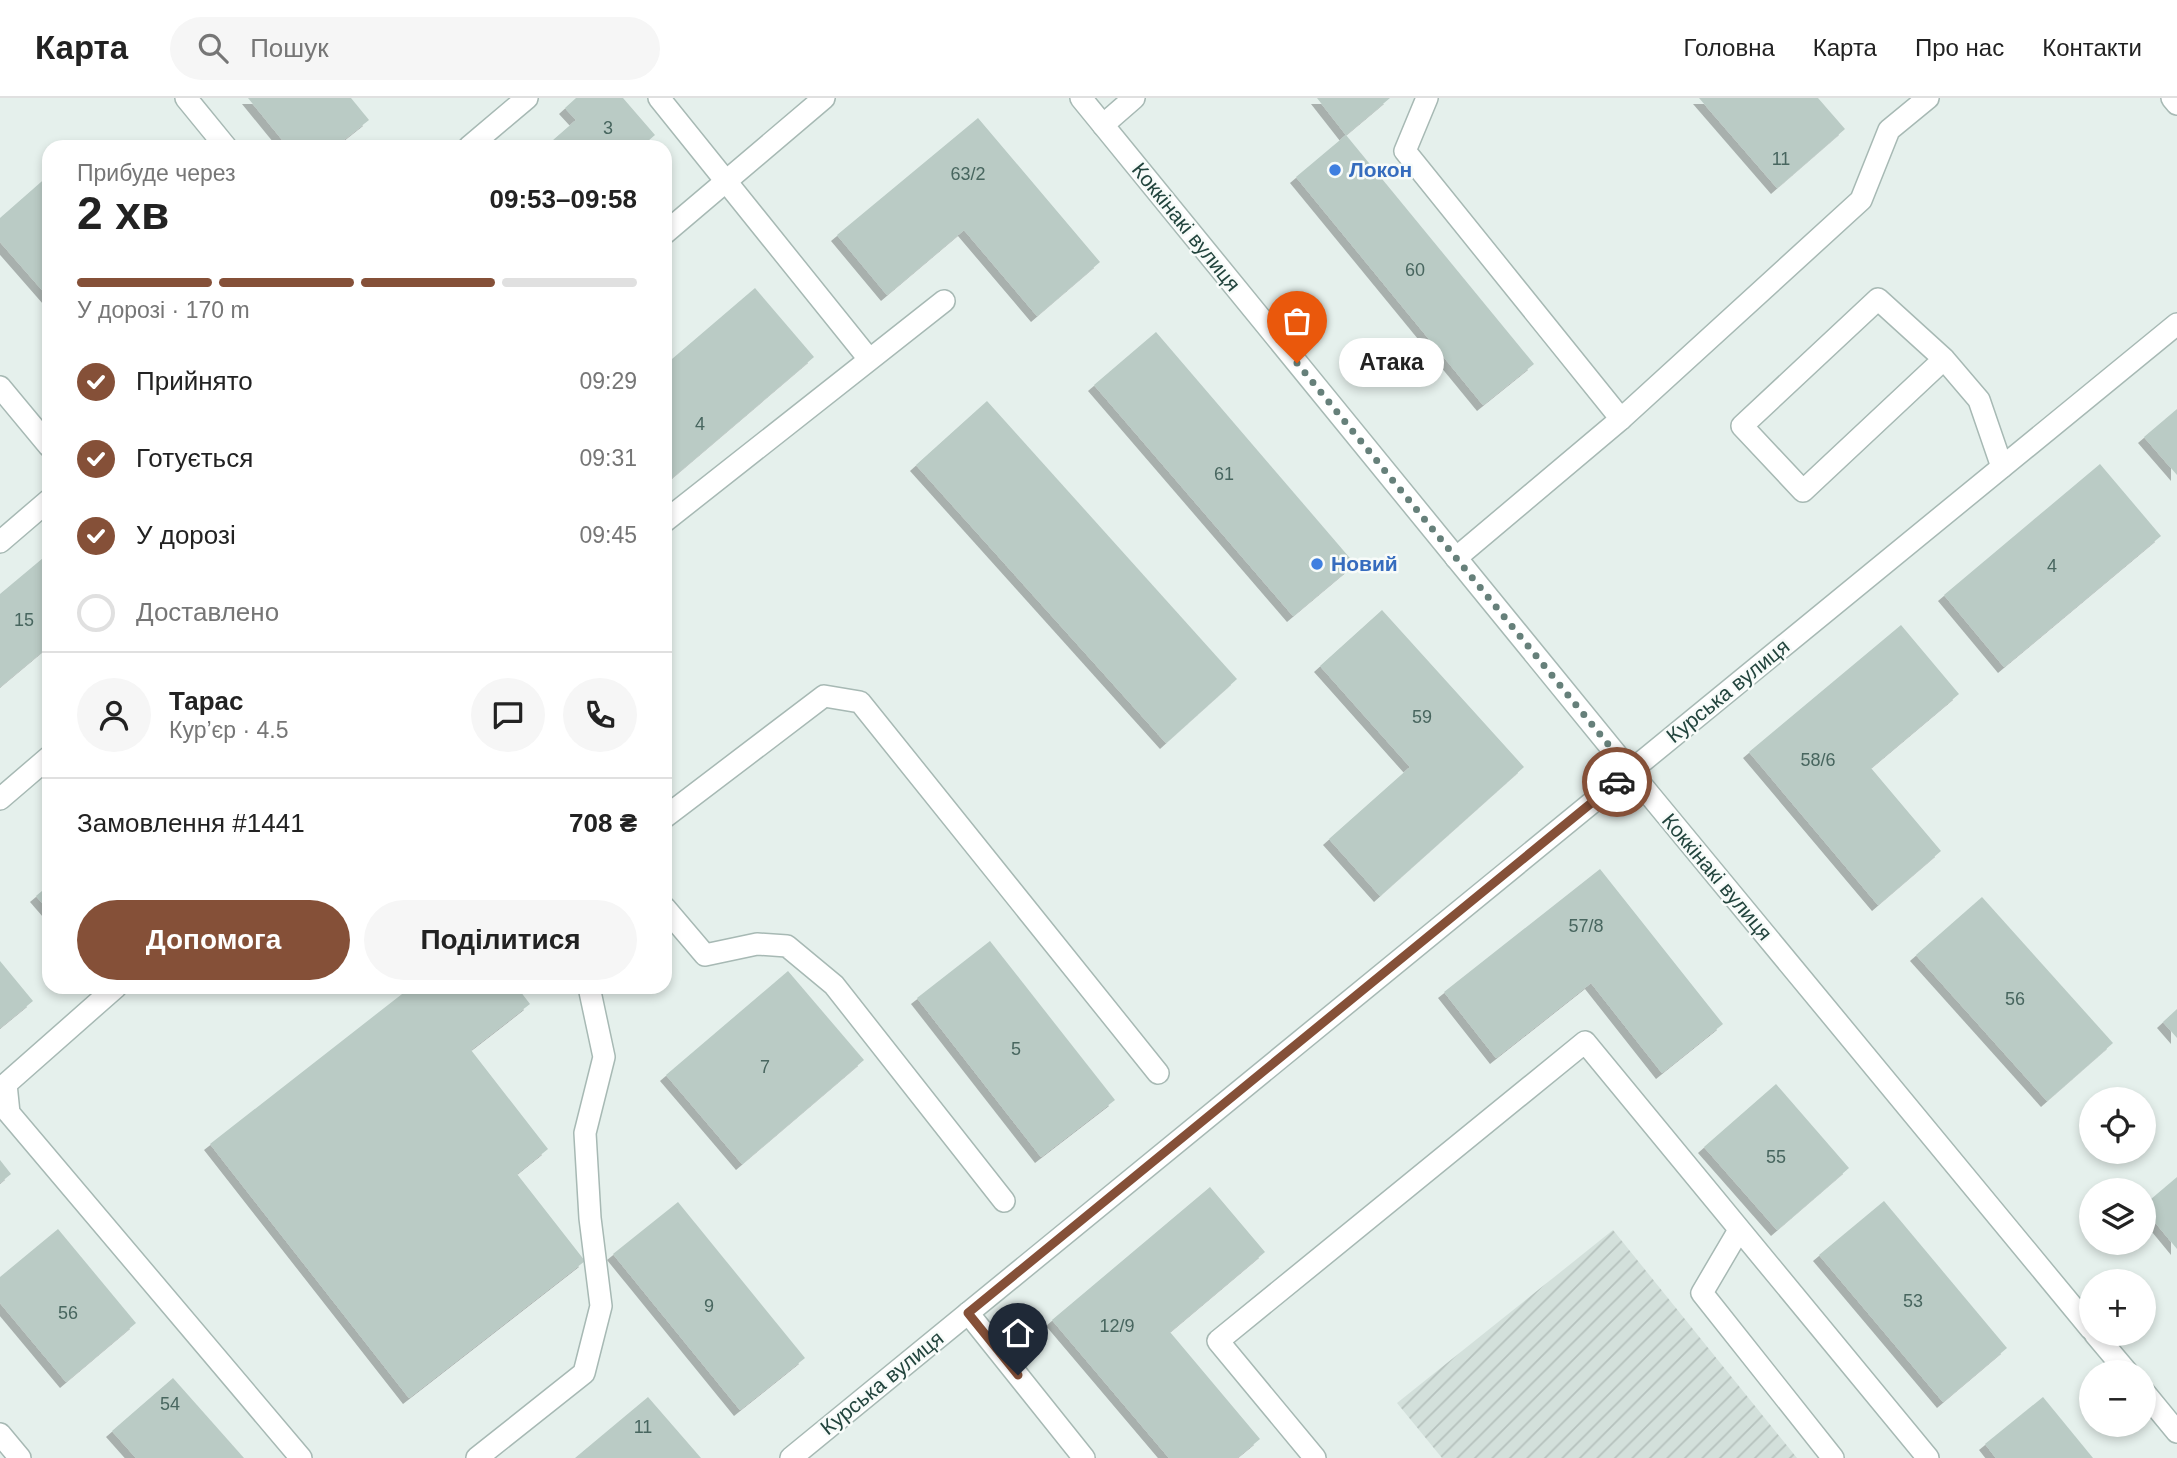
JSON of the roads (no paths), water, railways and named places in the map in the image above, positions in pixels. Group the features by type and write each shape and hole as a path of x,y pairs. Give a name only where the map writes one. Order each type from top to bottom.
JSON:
{"street":[{"path":"186,98 220,140"},
{"path":"476,140 527,98"},
{"path":"659,98 869,359"},
{"path":"672,227 824,98"},
{"name":"Коккінакі вулиця","path":"1081,98 1630,771 2079,1314"},
{"path":"1103,125 1134,98"},
{"path":"1427,98 1405,151 1621,419"},
{"path":"1456,558 1621,419 1861,200 1889,130 1928,98"},
{"path":"2172,98 2177,104"},
{"path":"1944,359 1803,491 1742,426 1878,299 1944,359 1979,400 2001,467"},
{"path":"672,515 944,301"},
{"name":"Курська вулиця","path":"791,1458 2177,324"},
{"path":"0,387 42,438"},
{"path":"0,542 42,506"},
{"path":"672,812 824,696 860,702 1158,1073"},
{"path":"0,799 42,763"},
{"path":"672,916 705,955 757,944 787,946 834,985 1004,1201"},
{"path":"108,994 6,1084 9,1113 301,1458"},
{"path":"477,1458 584,1373 601,1306 590,1218 585,1133 604,1057 590,994"},
{"path":"1315,1458 1218,1341 1585,1042 1928,1458"},
{"path":"1740,1230 1702,1293 1833,1458"},
{"path":"968,1313 1084,1458"},
{"path":"2105,1346 2117,1360"},
{"path":"2156,1407 2177,1432"},
{"path":"0,1434 20,1458"}],"place":[{"name":"Локон","path":"1335,170"},
{"name":"Атака","path":"1297,363"},
{"name":"Новий","path":"1317,564"}]}
